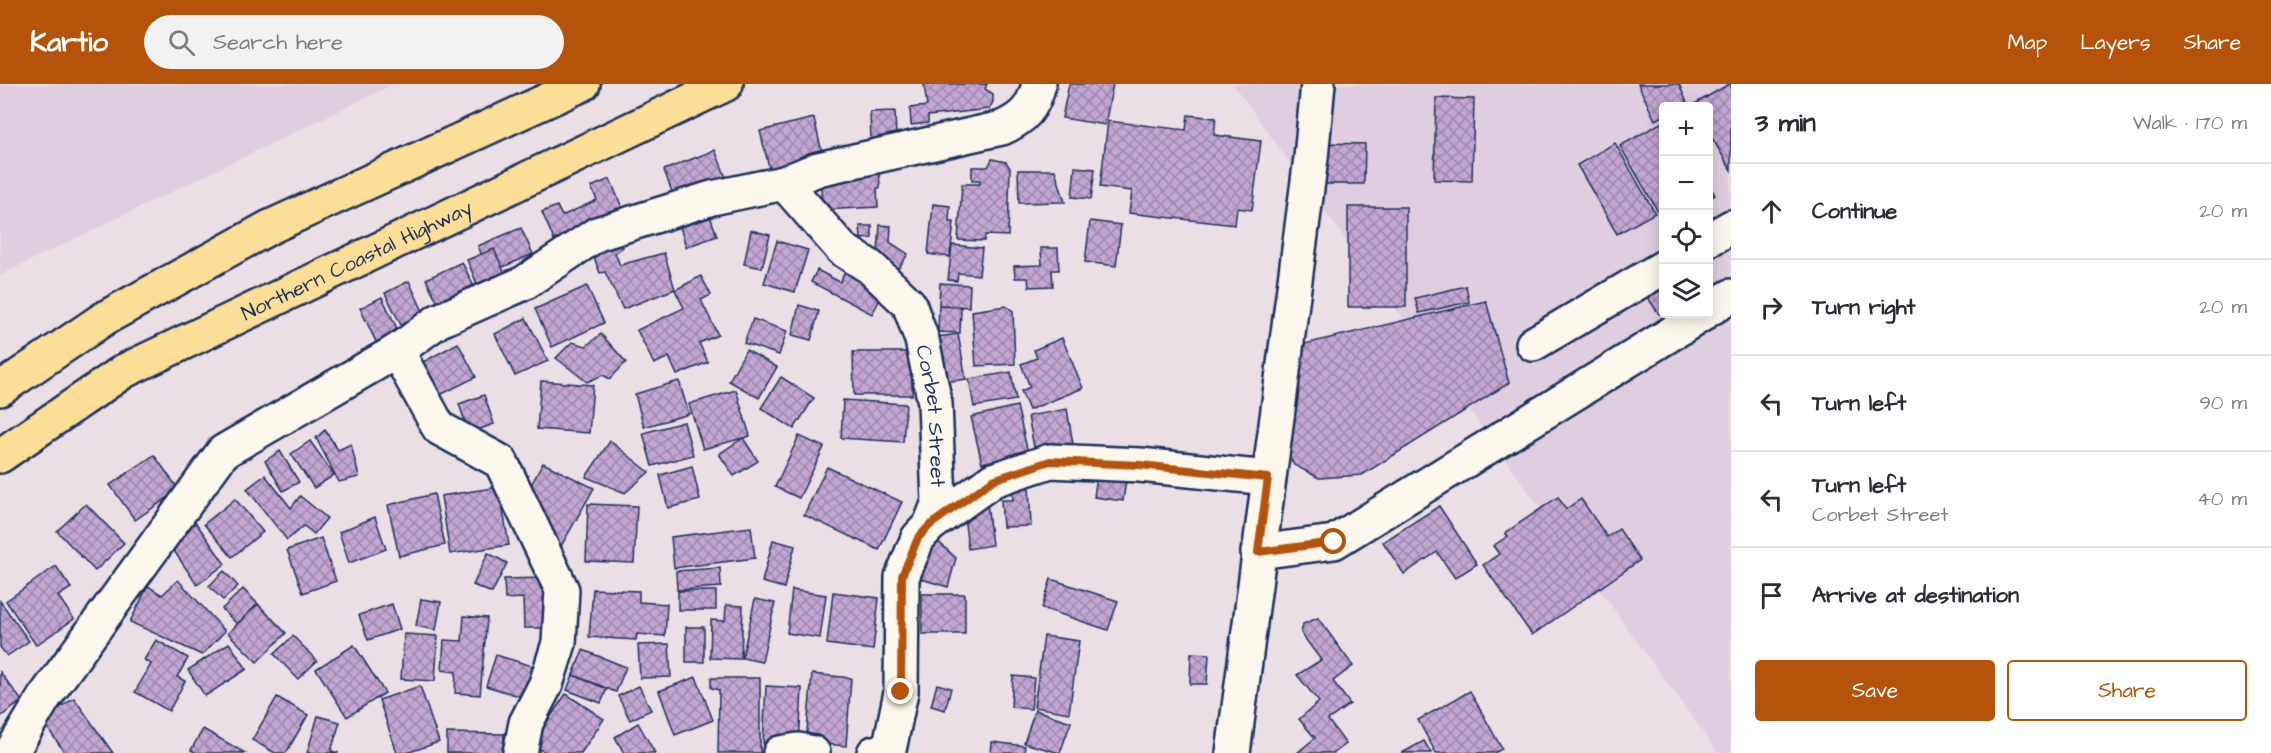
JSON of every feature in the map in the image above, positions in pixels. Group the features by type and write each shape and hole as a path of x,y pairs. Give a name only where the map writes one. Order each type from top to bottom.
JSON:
{"highway":[{"path":"0,389 105,318 270,227 583,84"},
{"name":"Northern Coastal Highway","path":"0,456 124,371 726,84"}],"street":[{"path":"11,753 44,698 223,452 398,351 438,321 524,283 597,234 712,198 784,183 818,169 1002,128 1022,119 1034,102 1039,84"},
{"path":"1233,753 1311,158 1318,84"},
{"name":"Corbet Street","path":"784,183 842,249 870,267 909,304 922,340 935,403 939,502 930,525 918,538 902,576 901,692 890,750 874,753"},
{"path":"1713,237 1731,227"},
{"path":"1533,344 1659,270"},
{"path":"1713,307 1731,296"},
{"path":"1258,552 1334,542 1697,318"},
{"path":"398,351 439,428 501,462 562,590 560,643 546,684 526,723 520,753"},
{"path":"930,525 993,480 1050,461 1140,465 1268,478"},
{"path":"780,753 798,750 813,753"}],"shaded area":[{"path":"0,84 394,84 0,275"},
{"path":"1233,84 1731,84 1731,753 1718,753"}],"building":[{"path":"924,84 987,84 985,89 993,94 993,102 989,109 928,116 928,123 911,125 910,108 927,106"},
{"path":"1069,84 1113,84 1105,125 1062,118"},
{"path":"1638,84 1679,84 1687,102 1659,102 1659,118 1655,120"},
{"path":"1731,84 1731,170 1713,139 1713,102 1698,102"},
{"path":"1436,98 1474,99 1472,181 1434,180"},
{"path":"895,111 896,140 871,141 870,112"},
{"path":"1188,115 1216,118 1214,135 1261,141 1252,210 1237,208 1235,225 1129,213 1132,191 1100,187 1108,121 1186,130"},
{"path":"814,118 824,162 771,175 760,131"},
{"path":"1659,124 1659,213 1620,146"},
{"path":"1322,143 1365,144 1364,184 1322,184"},
{"path":"1615,143 1655,213 1617,234 1577,165"},
{"path":"715,150 727,180 675,200 664,170"},
{"path":"992,159 1006,162 1010,168 1008,236 985,235 984,241 958,240 962,184 980,184 980,180 972,180 972,167 988,167"},
{"path":"879,167 878,207 822,210 821,186 825,184 825,176"},
{"path":"1075,167 1095,169 1091,199 1072,197"},
{"path":"1018,170 1055,170 1065,202 1019,203"},
{"path":"610,179 623,210 554,240 542,212 557,206 562,216 597,200 591,187"},
{"path":"933,204 950,206 949,222 954,222 950,257 928,254"},
{"path":"707,207 717,236 686,247 677,217"},
{"path":"1348,207 1406,207 1406,307 1348,307"},
{"path":"1090,221 1121,225 1116,266 1085,262"},
{"path":"880,225 891,226 890,242 908,254 894,275 878,253"},
{"path":"860,226 872,226 872,238 861,239"},
{"path":"521,228 533,254 489,273 478,246"},
{"path":"751,230 770,235 762,268 744,264"},
{"path":"618,239 623,247 615,253 620,265 664,253 675,289 623,309 605,272 600,273 593,255"},
{"path":"777,241 808,250 795,292 764,283"},
{"path":"952,245 982,248 979,275 958,273 957,281 948,280"},
{"path":"1041,248 1058,248 1059,270 1052,270 1053,286 1029,287 1028,278 1015,278 1014,266 1042,265"},
{"path":"494,249 505,274 478,286 467,260"},
{"path":"462,262 476,291 441,309 426,279"},
{"path":"817,270 840,282 846,270 885,290 872,314 811,282"},
{"path":"701,276 711,295 701,300 718,335 699,343 708,362 677,375 669,357 654,364 637,330 684,308 675,290"},
{"path":"409,281 425,316 402,327 385,293"},
{"path":"940,283 970,285 969,307 939,305"},
{"path":"587,286 604,323 552,347 535,309"},
{"path":"1466,286 1469,302 1419,313 1415,298"},
{"path":"1659,291 1659,314 1648,298"},
{"path":"382,297 400,335 378,346 360,308"},
{"path":"1486,301 1509,383 1362,475 1319,478 1294,465 1284,446 1296,346"},
{"path":"799,305 819,311 811,340 792,335"},
{"path":"939,306 961,307 960,333 938,332"},
{"path":"1006,306 1013,311 1015,364 976,366 972,311"},
{"path":"526,318 548,361 515,376 495,334"},
{"path":"753,319 787,331 779,355 744,343"},
{"path":"601,334 626,362 610,379 603,375 587,382 556,358 572,342 586,346"},
{"path":"958,334 966,379 938,383 930,338"},
{"path":"1062,338 1083,388 1029,410 1021,391 1030,387 1021,364 1037,358 1034,350"},
{"path":"458,343 476,377 440,395 423,362"},
{"path":"746,350 777,367 759,398 729,381"},
{"path":"853,352 912,352 912,395 854,395"},
{"path":"1011,372 1016,400 974,407 969,379"},
{"path":"781,377 814,398 794,429 761,408"},
{"path":"541,381 593,385 589,433 537,429"},
{"path":"679,381 689,414 644,427 635,394"},
{"path":"736,390 750,436 703,449 689,404"},
{"path":"484,395 494,424 469,433 459,404"},
{"path":"843,400 906,404 903,442 841,438"},
{"path":"1017,406 1028,453 982,463 971,417"},
{"path":"1067,409 1073,444 1035,452 1028,416"},
{"path":"684,422 693,455 652,466 643,433"},
{"path":"325,430 338,450 351,444 359,477 339,482 316,438"},
{"path":"799,436 824,447 799,498 775,487"},
{"path":"743,438 758,461 734,476 719,454"},
{"path":"310,441 334,475 314,488 291,454"},
{"path":"610,441 649,472 625,493 586,477"},
{"path":"280,451 299,482 283,491 265,461"},
{"path":"154,455 179,490 135,520 110,485"},
{"path":"543,463 594,488 555,557 524,498"},
{"path":"692,466 700,500 668,508 660,475"},
{"path":"827,467 902,502 879,550 804,515"},
{"path":"1098,467 1127,472 1123,501 1094,497"},
{"path":"265,475 291,508 300,496 327,518 314,534 304,526 287,540 247,489"},
{"path":"1029,486 1031,526 1003,527 1001,500 1013,500 1012,487"},
{"path":"499,487 509,545 450,554 441,496"},
{"path":"434,494 445,545 399,556 388,505"},
{"path":"1558,497 1566,509 1581,499 1607,537 1619,529 1640,560 1532,635 1483,565 1499,554 1493,546 1508,536 1505,533"},
{"path":"235,499 263,532 232,557 204,524"},
{"path":"987,503 992,545 968,549 963,507"},
{"path":"86,504 124,543 95,571 57,531"},
{"path":"588,504 637,506 634,563 586,561"},
{"path":"1439,506 1477,564 1455,578 1437,552 1404,574 1383,542"},
{"path":"375,517 386,549 349,563 339,532"},
{"path":"196,523 225,564 197,585 168,542"},
{"path":"751,527 755,558 674,568 671,537"},
{"path":"931,535 956,558 948,587 918,578"},
{"path":"321,538 336,581 303,593 287,550"},
{"path":"773,540 795,546 784,588 762,582"},
{"path":"488,553 507,563 492,593 473,585"},
{"path":"56,566 71,588 58,596 74,619 36,645 6,601"},
{"path":"720,568 721,587 677,590 676,571"},
{"path":"224,571 238,586 223,600 209,586"},
{"path":"545,578 546,628 524,628 523,598 505,599 504,579"},
{"path":"1051,579 1118,601 1108,630 1042,608"},
{"path":"178,580 225,631 202,655 130,622 148,586 162,595"},
{"path":"243,589 258,604 237,624 222,609"},
{"path":"593,589 639,591 639,602 667,604 665,636 637,634 636,640 589,637"},
{"path":"792,590 826,595 820,638 787,633"},
{"path":"678,591 716,591 716,610 678,610"},
{"path":"833,592 879,598 873,650 827,644"},
{"path":"922,594 965,594 965,634 922,634"},
{"path":"421,599 441,602 436,630 416,626"},
{"path":"755,599 775,603 762,662 742,658"},
{"path":"0,601 29,641 7,656 0,647"},
{"path":"258,604 286,633 257,662 228,633"},
{"path":"392,604 400,629 368,640 359,615"},
{"path":"726,605 743,606 741,659 710,658 711,620 725,621"},
{"path":"464,616 487,618 480,695 455,693 456,672 442,670 444,640 462,641"},
{"path":"1318,618 1353,666 1333,681 1350,704 1328,720 1346,744 1334,753 1297,753 1315,738 1299,719 1319,702 1297,675 1321,660 1301,633 1303,624"},
{"path":"686,627 704,627 704,662 686,662"},
{"path":"404,634 438,636 435,681 401,679"},
{"path":"293,636 317,661 298,679 274,654"},
{"path":"1044,636 1079,641 1069,713 1034,707"},
{"path":"156,640 188,658 177,677 185,681 169,711 135,692 151,664 144,660"},
{"path":"229,643 247,669 205,696 188,670"},
{"path":"669,644 671,677 640,678 638,645"},
{"path":"354,645 385,693 347,717 316,669"},
{"path":"583,650 626,667 616,692 573,675"},
{"path":"1191,653 1209,654 1207,684 1190,684"},
{"path":"496,655 539,668 529,699 486,686"},
{"path":"0,672 22,701 0,717"},
{"path":"812,674 851,678 846,746 806,742"},
{"path":"573,675 607,689 601,703 567,690"},
{"path":"1013,676 1034,678 1031,709 1011,707"},
{"path":"696,677 713,720 675,735 659,691"},
{"path":"711,678 760,678 760,753 718,753 719,690 711,688"},
{"path":"937,684 951,688 945,710 931,706"},
{"path":"420,686 439,742 407,753 397,753 379,700"},
{"path":"639,686 651,710 630,720 618,696"},
{"path":"766,686 802,688 799,745 763,743"},
{"path":"1470,691 1502,749 1494,753 1436,753 1418,720"},
{"path":"566,694 604,719 581,753 546,753 532,744"},
{"path":"277,697 308,715 286,753 275,753 252,740"},
{"path":"74,698 113,753 65,753 42,720"},
{"path":"1035,710 1071,722 1060,753 1024,743"},
{"path":"318,716 340,722 331,751 339,753 307,753"},
{"path":"638,723 655,753 624,753 615,737"},
{"path":"203,729 245,753 196,753 191,750"},
{"path":"447,733 504,734 504,753 447,753"},
{"path":"1424,741 1431,753 1402,753"},
{"path":"992,742 1025,746 1024,753 991,753"}],"route":[{"path":"901,692 902,576 918,538 930,525 993,480 1050,461 1140,465 1268,478 1258,552 1334,542"}]}
